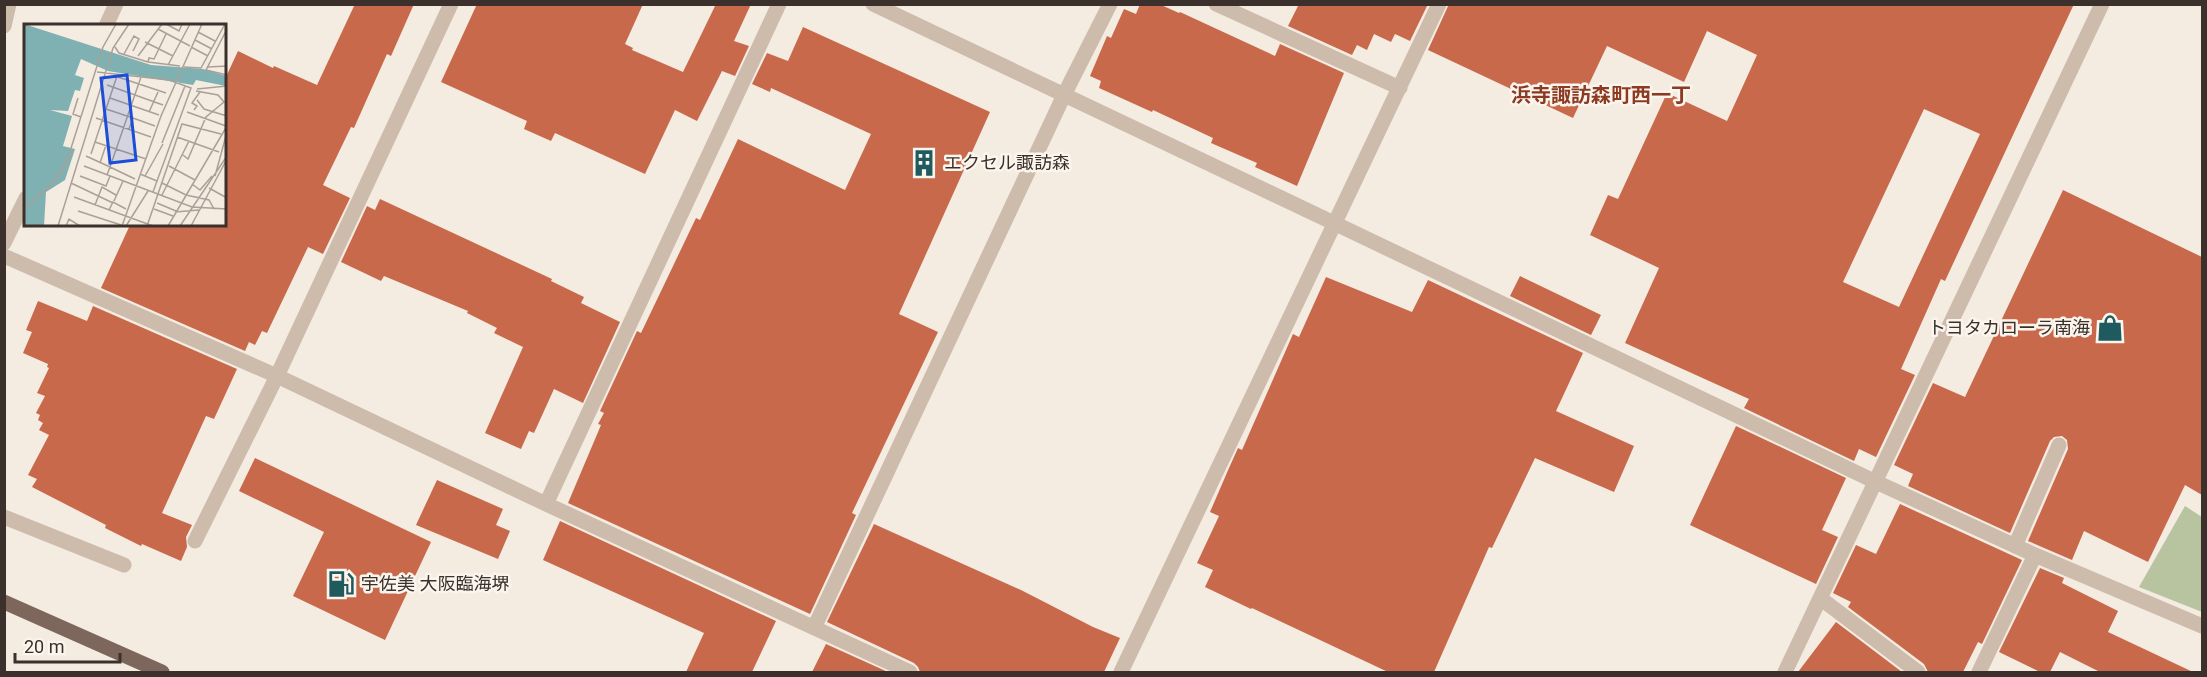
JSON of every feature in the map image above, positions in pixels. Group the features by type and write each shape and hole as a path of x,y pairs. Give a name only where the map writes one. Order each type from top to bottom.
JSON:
{"main road":[{"path":"4,602 162,672"}],"street":[{"path":"4,26 9,4"},
{"path":"107,24 116,4"},
{"path":"195,542 277,376 451,4"},
{"path":"546,504 779,4"},
{"path":"873,4 1876,482 2015,546 2202,626"},
{"path":"814,628 1064,95 1110,4"},
{"path":"1216,4 1400,88"},
{"path":"1121,672 1439,4"},
{"path":"1785,672 2102,4"},
{"path":"4,243 24,202"},
{"path":"4,256 277,376 546,504 910,672"},
{"path":"2015,546 2059,445"},
{"path":"4,517 124,565"},
{"path":"1979,672 2036,555"},
{"path":"1820,598 1918,672"}],"green space":[{"path":"2185,506 2202,517 2202,612 2139,587"}],"building":[{"path":"355,4 414,4 391,56 387,54 354,128 351,127 323,185 350,198 323,254 308,247 267,333 262,331 255,345 249,342 245,351 101,288 130,226 226,226 226,77 238,51 317,85"},
{"path":"477,4 643,4 625,44 633,48 632,50 683,72 716,4 751,4 734,41 749,46 735,76 722,71 697,121 675,110 645,174 555,133 551,141 524,129 527,121 441,82"},
{"path":"1140,4 1159,4 1180,12 1275,56 1280,44 1344,73 1297,186 1255,167 1257,163 1211,143 1213,138 1099,88 1101,81 1090,76 1107,36 1111,38 1124,9 1136,14"},
{"path":"1299,4 1428,4 1410,41 1395,34 1391,42 1374,34 1367,50 1357,45 1352,55 1288,26"},
{"path":"1449,4 2074,4 1945,281 1941,279 1901,369 1915,375 1876,457 1859,449 1854,461 1744,408 1749,399 1625,343 1659,268 1590,235 1608,195 1618,199 1667,93 1727,121 1757,55 1707,31 1684,82 1607,46 1573,118 1428,50","holes":["1924,109 1980,134 1899,307 1843,282"]},
{"path":"803,27 990,112 899,314 938,332 852,513 856,515 810,614 568,503 601,425 598,424 604,413 600,411 637,331 641,333 696,218 700,220 738,139 845,190 871,134 771,88 770,92 752,84 767,53 788,61"},
{"path":"2063,190 2202,257 2202,495 2185,485 2148,562 2084,531 2072,560 2028,541 2068,449 2067,440 2062,436 2054,437 2050,441 2010,533 1908,486 1913,474 1894,465 1933,383 1965,397"},
{"path":"380,199 552,279 551,281 584,297 581,303 620,322 583,403 554,389 534,433 529,431 521,449 485,433 523,347 494,333 497,328 467,313 468,311 384,276 381,281 341,262 367,206 375,210"},
{"path":"1520,276 1601,315 1591,335 1510,296"},
{"path":"1326,277 1412,312 1428,280 1583,353 1556,411 1634,446 1614,492 1535,458 1492,548 1489,547 1434,672 1388,672 1251,609 1205,587 1213,570 1197,563 1219,516 1210,512 1238,448 1242,450 1293,334 1299,337"},
{"path":"38,301 87,321 93,306 237,369 214,419 206,416 162,513 192,525 186,537 187,547 181,561 142,544 141,546 105,528 106,525 32,487 37,479 28,475 49,435 39,430 43,423 38,420 40,415 36,413 45,396 37,393 49,368 48,364 23,353 32,332 26,330"},
{"path":"1736,426 1846,478 1822,530 1838,537 1816,584 1690,525"},
{"path":"255,458 431,542 385,640 293,596 324,532 239,491"},
{"path":"437,480 503,509 496,525 510,531 498,559 416,525"},
{"path":"1900,504 2022,560 1982,644 1978,642 1963,672 1928,672 1924,664 1848,607 1851,602 1833,593 1856,545 1876,554"},
{"path":"560,521 776,621 752,672 686,672 704,633 543,560"},
{"path":"874,524 1021,590 1093,627 1120,638 1104,672 920,672 914,663 827,622"},
{"path":"2040,568 2064,578 2062,583 2118,611 2108,632 2193,672 2100,672 2060,652 2050,672 2040,672 1999,652"},
{"path":"1836,622 1902,672 1798,672"},
{"path":"826,644 888,672 812,672"}],"place":[{"name":"エクセル諏訪森","path":"924,163"},
{"name":"トヨタカローラ南海","path":"2110,328"},
{"name":"宇佐美 大阪臨海堺","path":"341,584"}],"district":[{"name":"浜寺諏訪森町西一丁","path":"1601,95"}]}
